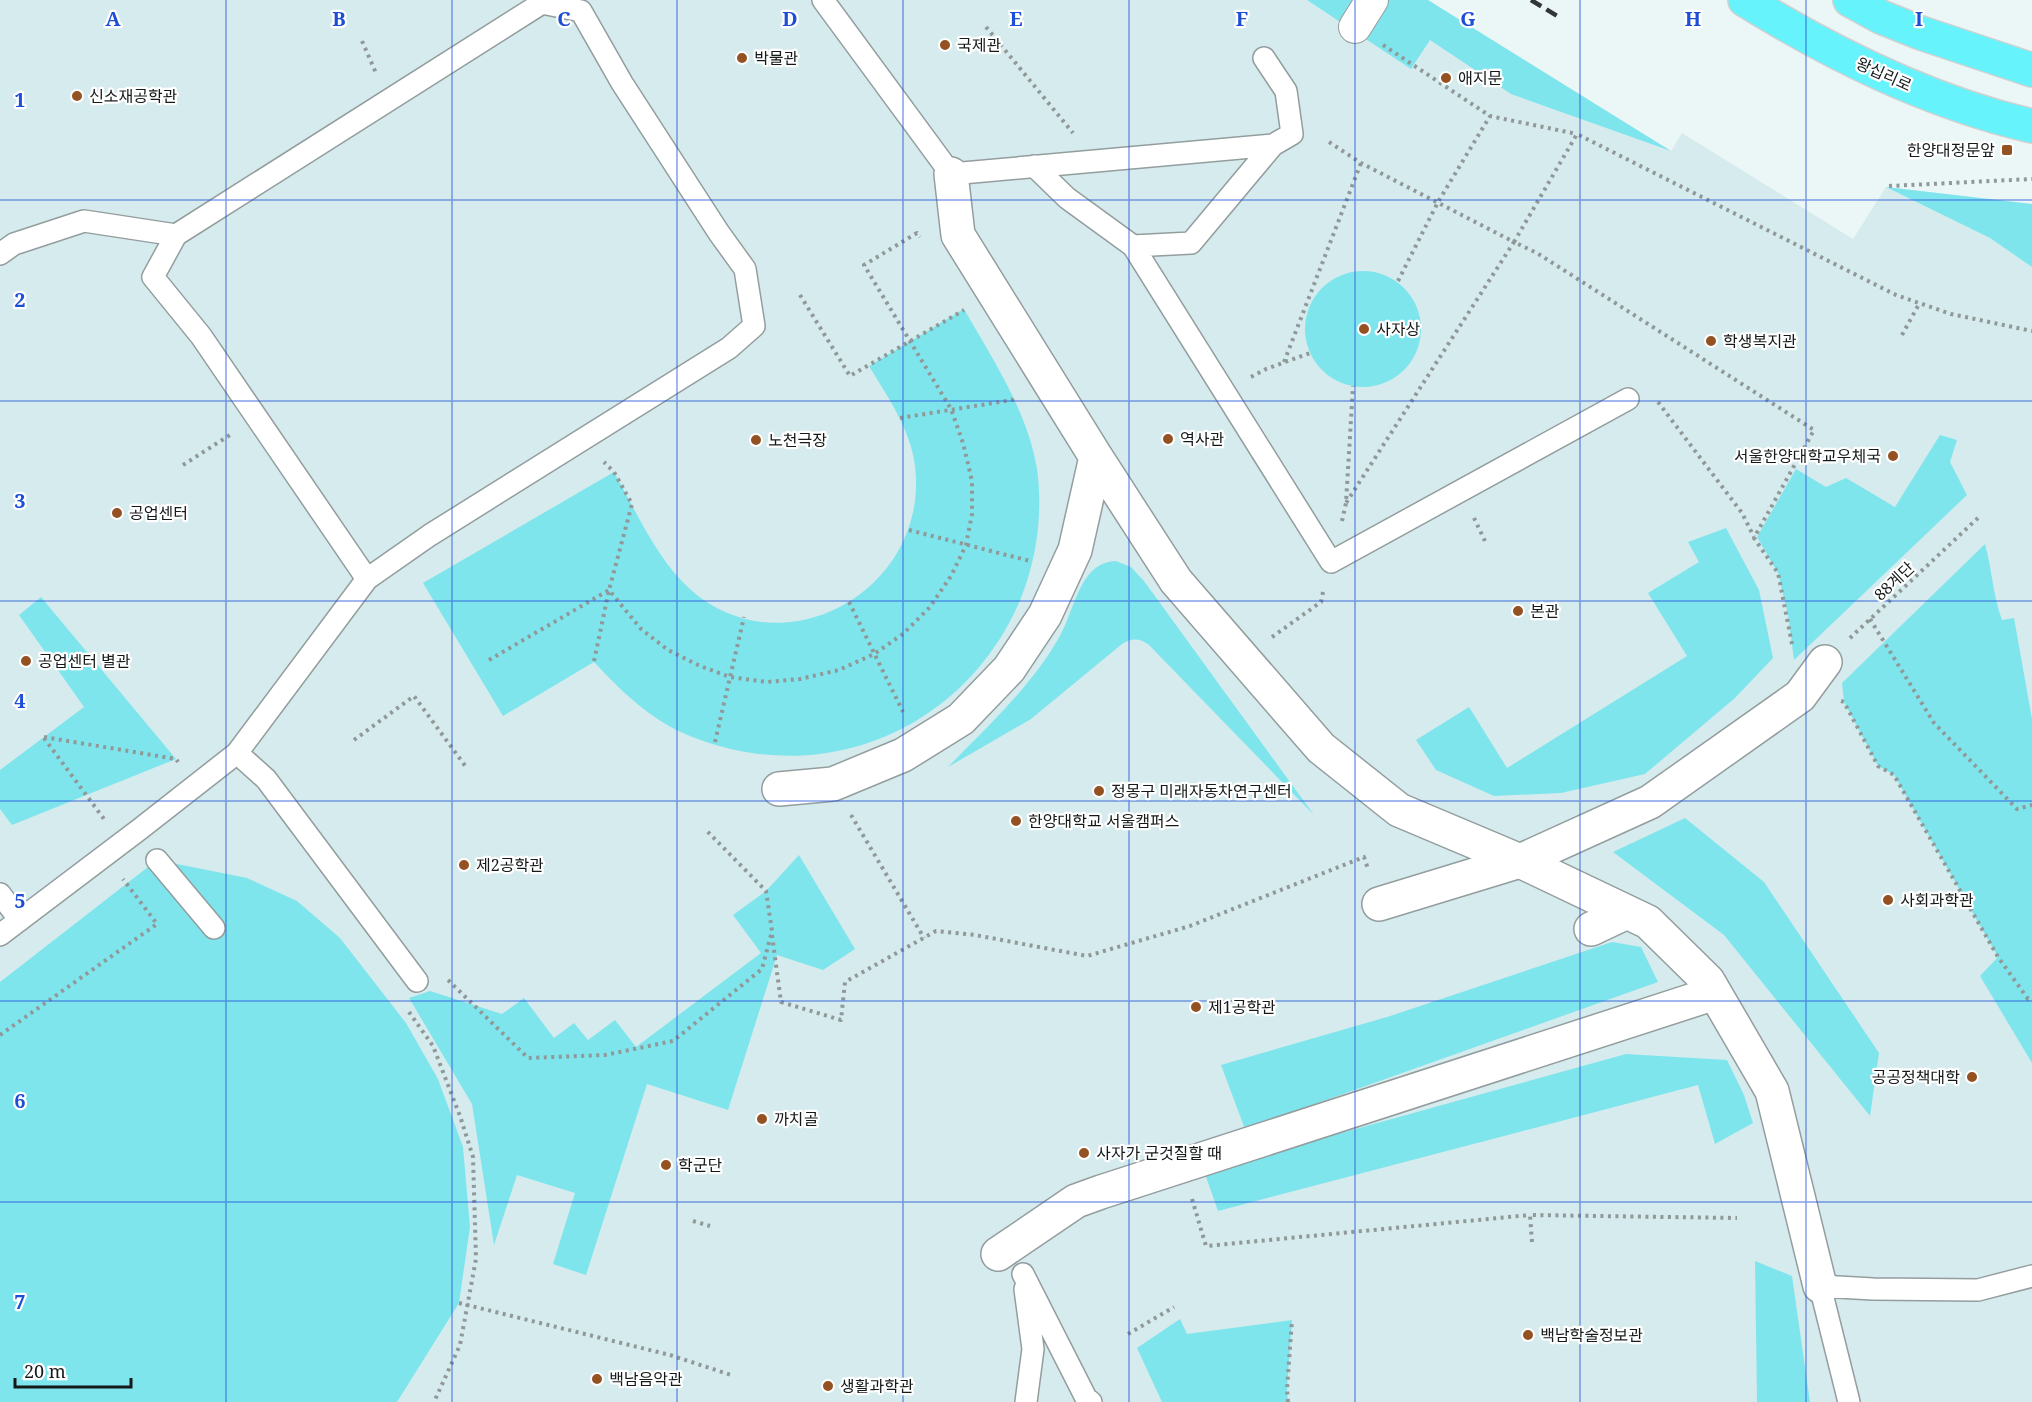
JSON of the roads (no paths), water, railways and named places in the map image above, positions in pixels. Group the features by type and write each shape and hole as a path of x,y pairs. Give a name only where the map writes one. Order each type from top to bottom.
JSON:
{"main road":[{"name":"왕십리로","path":"1745,0 1785,25 1890,79 1959,105 2032,126"},
{"path":"1850,0 1881,17 1921,33 2032,70"}],"street":[{"path":"1355,27 1372,0"},
{"path":"951,174 958,235 1096,457 1176,581 1321,748 1399,810 1520,861 1648,922 1708,981 1772,1091 1820,1286"},
{"path":"779,789 832,784 903,755 961,719 1009,669 1046,615 1075,550 1096,457"},
{"path":"1379,904 1520,861 1650,802 1800,696 1825,662"},
{"path":"1591,929 1627,912"},
{"path":"998,1254 1076,1201 1715,993"}],"lane":[{"path":"824,0 951,174 1273,145"},
{"path":"0,935 237,753 367,579 430,535 729,348 754,326 745,269 719,233 622,83 582,6 542,3 176,234 153,277 201,336 367,579"},
{"path":"1133,246 1191,243 1273,145 1292,134 1286,92 1264,58"},
{"path":"1035,166 1067,198 1133,246 1330,562 1628,399"},
{"path":"0,254 14,244 84,221 176,234"},
{"path":"237,753 266,778 417,981"},
{"path":"157,860 214,928"},
{"path":"0,894 20,920"},
{"path":"1026,1402 1033,1350 1023,1274 1086,1398 1091,1402"},
{"path":"1849,1402 1820,1286 1978,1290 2032,1276"}],"railway":[{"path":"1531,0 1559,17"}],"place":[{"name":"국제관","path":"945,45"},
{"name":"박물관","path":"742,58"},
{"name":"애지문","path":"1446,78"},
{"name":"신소재공학관","path":"77,96"},
{"name":"한양대정문앞","path":"2007,150"},
{"name":"사자상","path":"1364,329"},
{"name":"학생복지관","path":"1711,341"},
{"name":"역사관","path":"1168,439"},
{"name":"노천극장","path":"756,440"},
{"name":"서울한양대학교우체국","path":"1893,456"},
{"name":"공업센터","path":"117,513"},
{"name":"본관","path":"1518,611"},
{"name":"공업센터 별관","path":"26,661"},
{"name":"정몽구 미래자동차연구센터","path":"1099,791"},
{"name":"한양대학교 서울캠퍼스","path":"1016,821"},
{"name":"제2공학관","path":"464,865"},
{"name":"사회과학관","path":"1888,900"},
{"name":"제1공학관","path":"1196,1007"},
{"name":"공공정책대학","path":"1972,1077"},
{"name":"까치골","path":"762,1119"},
{"name":"사자가 군것질할 때","path":"1084,1153"},
{"name":"학군단","path":"666,1165"},
{"name":"백남학술정보관","path":"1528,1335"},
{"name":"백남음악관","path":"597,1379"},
{"name":"생활과학관","path":"828,1386"}]}
